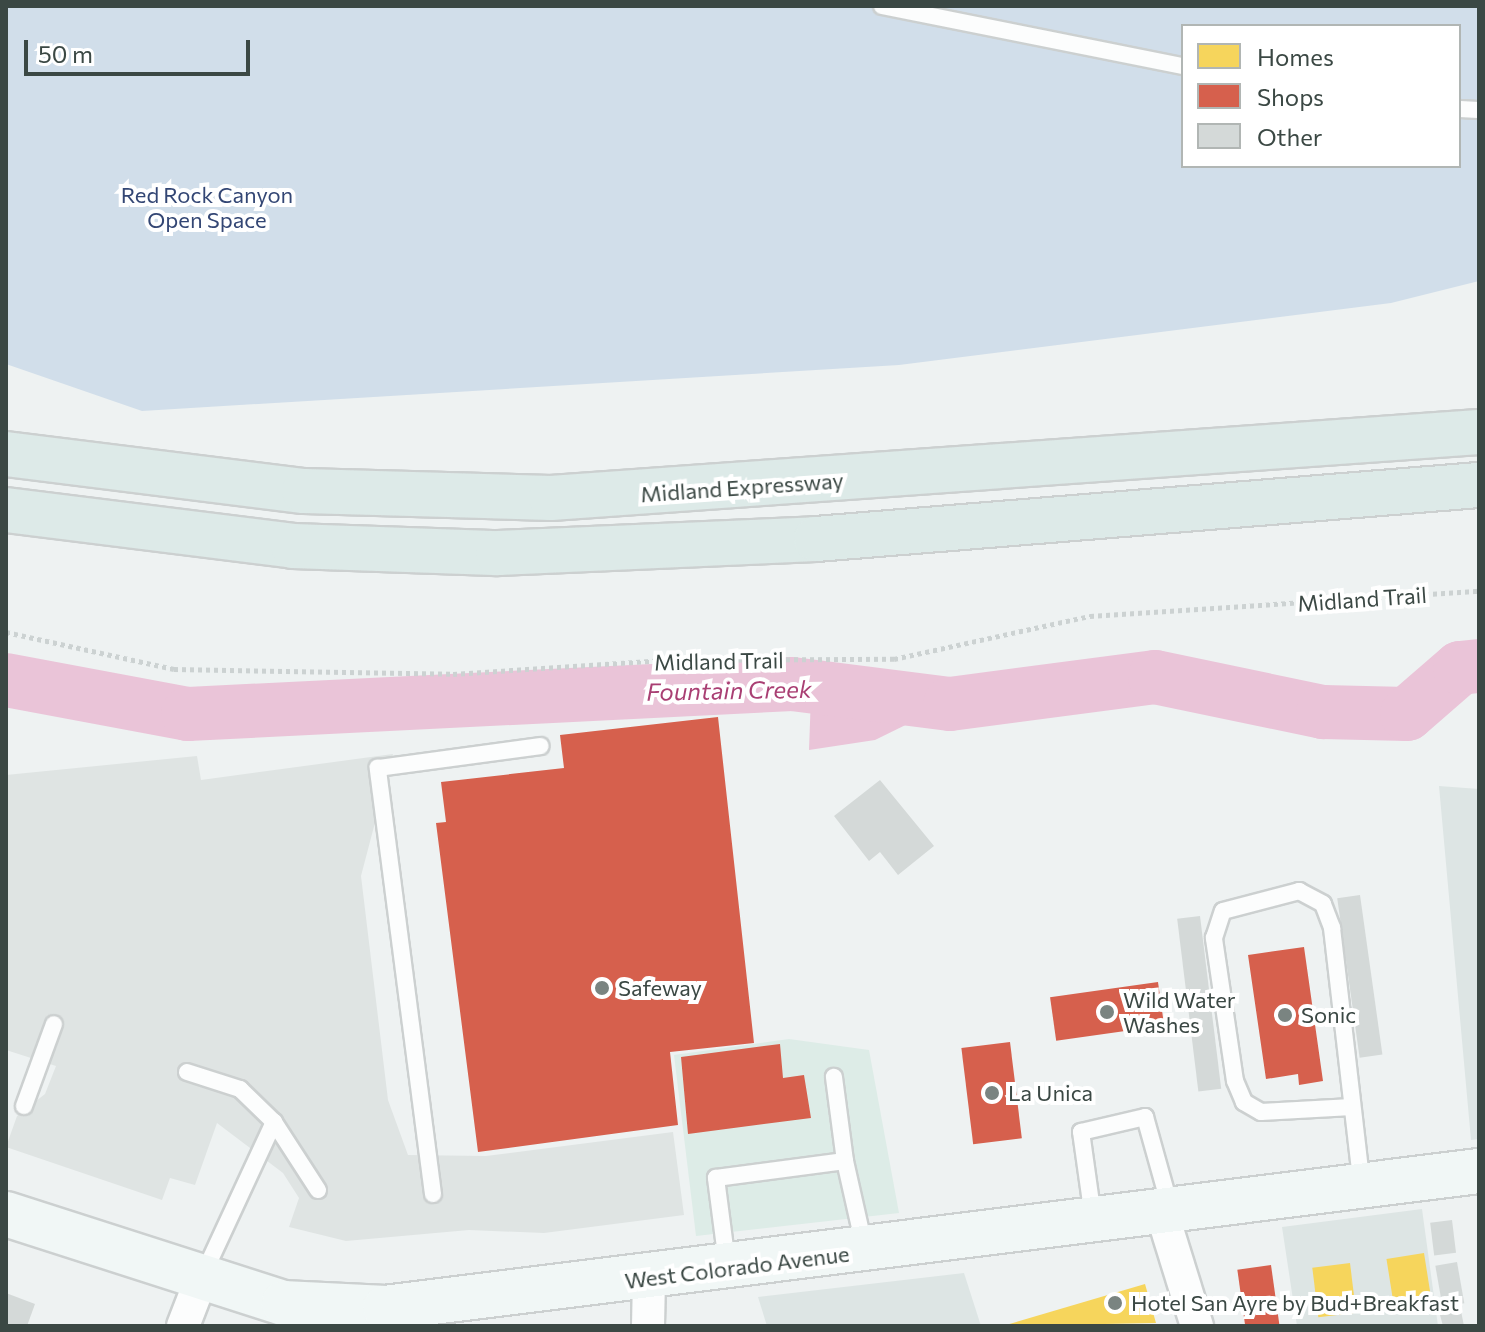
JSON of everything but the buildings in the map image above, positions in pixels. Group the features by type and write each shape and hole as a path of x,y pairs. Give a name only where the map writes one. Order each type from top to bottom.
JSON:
{"highway":[{"name":"Midland Expressway","path":"6,454 304,491 551,498 1479,432"},
{"path":"6,510 293,546 498,553 816,539 1479,485"}],"main road":[{"name":"West Colorado Avenue","path":"6,1214 284,1315 387,1317 649,1278 1479,1171"}],"street":[{"path":"1166,1212 1197,1326"},
{"path":"648,1326 649,1278"},
{"path":"183,1326 200,1282"}],"lane":[{"path":"882,6 1181,66"},
{"path":"433,1194 378,768 541,746"},
{"path":"1352,1107 1261,1112 1244,1102 1235,1081 1214,938 1223,911 1299,891 1323,904 1332,928 1362,1187"},
{"path":"24,1106 54,1024"},
{"path":"187,1072 240,1089 274,1122 318,1190"},
{"path":"834,1077 845,1161 865,1251"},
{"path":"1094,1221 1081,1132 1145,1117 1166,1212"},
{"path":"200,1282 274,1122"},
{"path":"728,1268 716,1178 845,1161"}],"path":[{"name":"Midland Trail","path":"6,632 174,669 453,674 666,660 894,659 1090,616 1479,591"}],"shaded area":[{"path":"812,668 881,672 933,691 934,711 875,740 809,750"},
{"path":"393,754 361,876 388,1100 408,1155 486,1156 673,1132 684,1215 544,1233 469,1230 346,1241 289,1227 299,1198 283,1173 217,1123 195,1185 170,1178 162,1200 6,1147 17,1116 45,1094 56,1066 6,1050 6,775 197,756 201,780"},
{"path":"1439,786 1479,789 1479,1139 1471,1140"},
{"path":"789,1039 869,1050 899,1213 696,1236 674,1055"},
{"path":"1422,1209 1438,1326 1297,1326 1282,1227"},
{"path":"964,1273 981,1326 767,1326 758,1297"}],"green space":[{"name":"Red Rock Canyon Open Space","path":"6,6 1479,6 1479,281 1391,303 899,365 142,411 6,364"}],"waterway":[{"name":"Fountain Creek","path":"6,680 188,714 792,684 950,704 1155,677 1323,712 1407,714 1460,668 1479,666"}],"place":[{"name":"Safeway","path":"602,988"},
{"name":"Wild Water Washes","path":"1107,1012"},
{"name":"Sonic","path":"1285,1015"},
{"name":"La Unica","path":"992,1093"},
{"name":"Hotel San Ayre by Bud+Breakfast","path":"1115,1303"}]}
